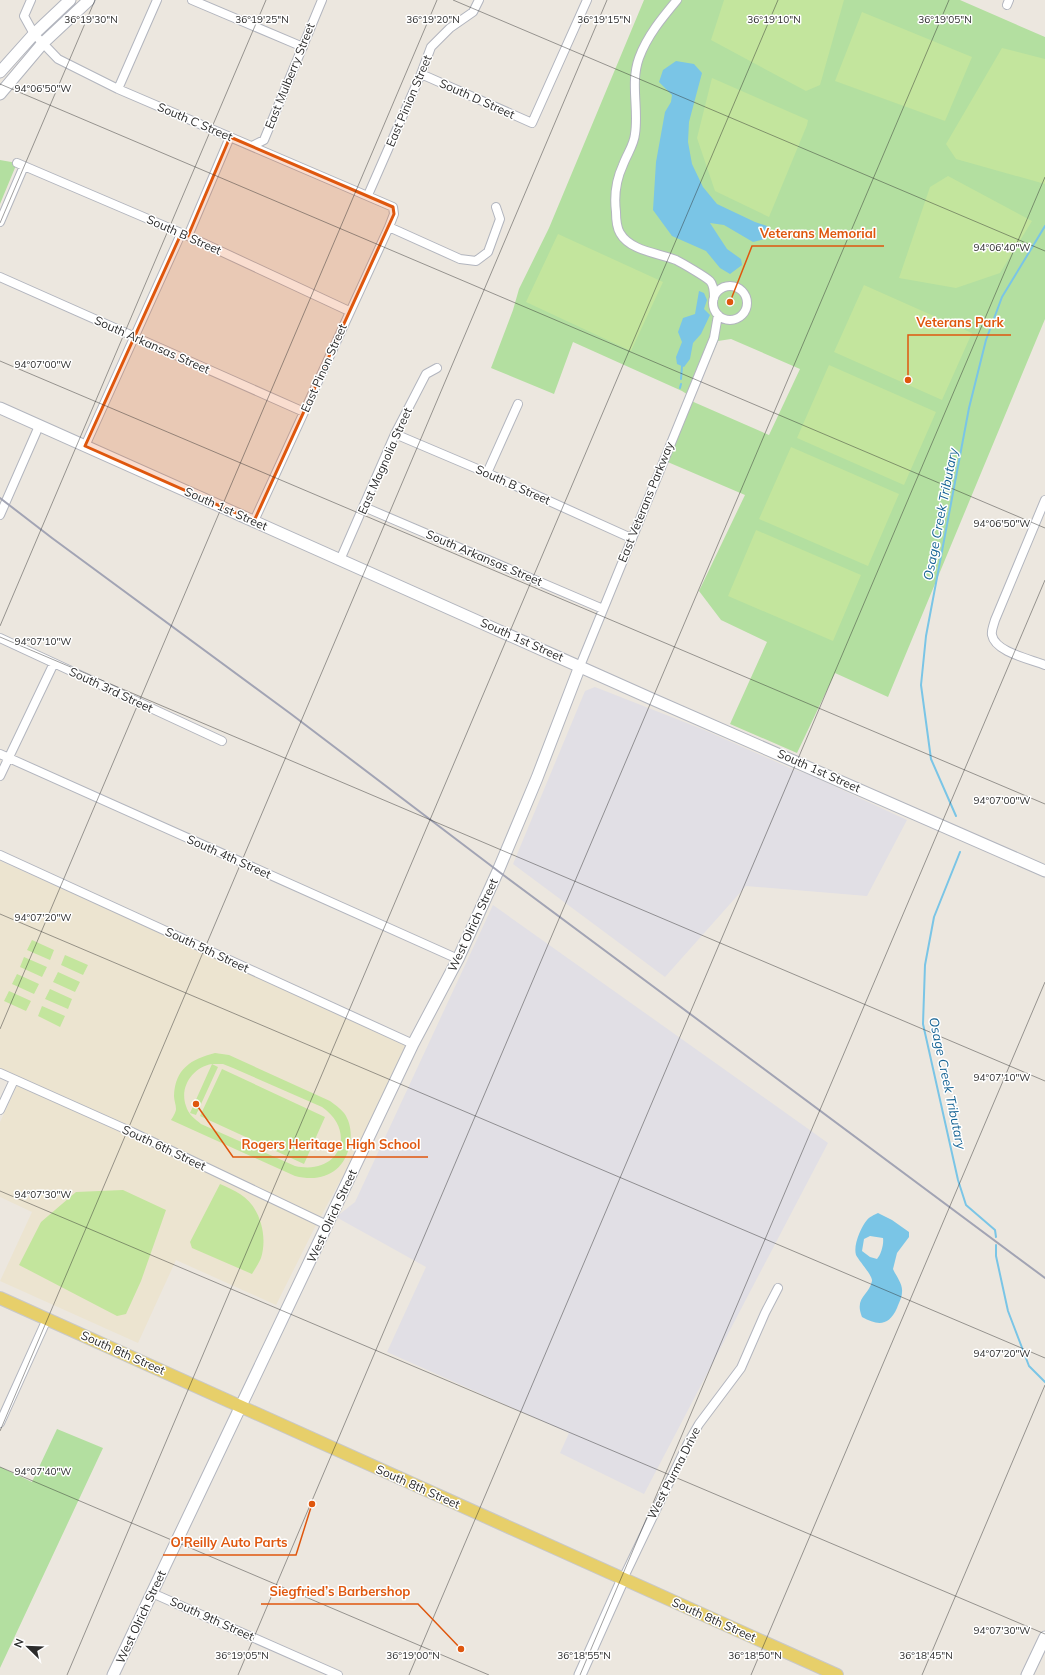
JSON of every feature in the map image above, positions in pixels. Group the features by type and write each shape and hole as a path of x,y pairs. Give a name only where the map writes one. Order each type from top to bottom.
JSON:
{"main road":[{"name":"South 8th Street","path":"0,1298 837,1675"}],"street":[{"name":"South C Street","path":"31,0 24,16 34,34 58,59 118,89 368,195 393,207 394,214"},
{"path":"0,72 34,34 70,0"},
{"path":"0,94 43,44 89,0"},
{"path":"118,89 157,0"},
{"path":"192,0 303,47"},
{"name":"East Mulberry Street","path":"252,146 264,140 322,0"},
{"name":"East Pinion Street","path":"368,195 421,74 431,47 450,28 473,12 479,0"},
{"name":"South D Street","path":"421,74 532,123 587,0"},
{"path":"677,0 644,45 638,60 635,86 635,135 618,179 615,197 616,217 620,233 632,245 647,252 678,261 711,282 724,287"},
{"path":"85,446 230,137"},
{"name":"South B Street","path":"0,222 21,164 185,235 349,311"},
{"path":"389,227 460,259 476,261 488,252 500,219 496,207"},
{"name":"East Pinon Street","path":"254,521 394,214"},
{"name":"South Arkansas Street","path":"0,276 304,412"},
{"name":"East Veterans Parkway","path":"580,666 714,338 718,315 713,305 714,298 711,282"},
{"name":"East Veterans Parkway","path":"714,338 722,328 743,314 747,306 747,300 742,290 734,286 724,287"},
{"path":"714,298 719,290 724,287"},
{"path":"718,315 722,318 732,320"},
{"name":"East Magnolia Street","path":"340,560 395,434 426,374 437,368"},
{"path":"488,473 518,404"},
{"name":"South 1st Street","path":"0,408 340,560 1045,871"},
{"path":"0,515 39,426"},
{"name":"South B Street","path":"395,434 488,473 631,538"},
{"path":"1045,500 995,620 991,634 996,644 1004,650 1045,665"},
{"name":"South Arkansas Street","path":"364,507 603,610"},
{"name":"South 3rd Street","path":"0,638 222,741"},
{"path":"0,776 54,663"},
{"name":"West Olrich Street","path":"113,1675 240,1407 250,1390 413,1044 458,959 498,871 537,778 580,666"},
{"name":"South 4th Street","path":"0,754 458,959"},
{"name":"South 5th Street","path":"0,855 413,1044"},
{"name":"South 6th Street","path":"0,1073 132,1132 327,1225"},
{"path":"0,1110 14,1080"},
{"name":"West Purma Drive","path":"623,1579 688,1443 699,1424 741,1368 765,1312 778,1288"},
{"path":"0,1423 47,1319"},
{"path":"580,1675 623,1579"},
{"name":"South 9th Street","path":"152,1593 338,1675"},
{"path":"1027,1675 1045,1637"}],"highlighted area":[{"path":"230,137 393,207 394,214 389,227 254,521 85,446 181,234 188,236"}],"shaded area":[{"path":"595,687 702,729 790,768 810,775 907,820 867,896 746,886 665,977 513,864 585,691"},
{"path":"0,861 413,1044 407,1058 314,1229 276,1305 176,1260 138,1343 0,1281 32,1212 0,1197 0,1122 17,1086 0,1077"},
{"path":"493,905 828,1143 644,1494 560,1453 569,1433 387,1352 426,1267 336,1217 355,1202"}],"green space":[{"path":"644,0 960,0 1045,37 1045,319 888,697 835,673 797,753 730,724 767,642 721,620 699,591 745,495 663,460 689,400 769,435 800,369 731,339 718,341 693,398 682,391 573,342 554,394 491,368 513,310 519,289 549,228"},
{"path":"724,0 844,0 820,85 806,91 711,40"},
{"path":"862,12 972,57 945,121 835,81"},
{"path":"1002,48 1045,59 1045,184 956,159 946,144"},
{"path":"712,78 808,120 769,217 715,191 697,138"},
{"path":"0,160 17,163 0,204"},
{"path":"948,176 1032,221 1000,273 956,288 899,278 930,187"},
{"path":"558,234 663,282 631,351 526,302"},
{"path":"864,285 972,333 942,400 834,352"},
{"path":"829,365 936,412 904,485 797,438"},
{"path":"791,447 899,494 868,566 759,519"},
{"path":"756,530 861,575 833,641 728,596"},
{"path":"32,940 54,950 50,960 27,950"},
{"path":"65,955 88,965 83,975 61,965"},
{"path":"24,957 47,967 42,977 20,967"},
{"path":"58,972 80,982 75,992 53,982"},
{"path":"17,974 39,984 34,994 12,984"},
{"path":"50,989 72,999 68,1009 45,999"},
{"path":"9,991 31,1001 26,1011 4,1001"},
{"path":"42,1006 65,1016 60,1027 38,1016"},
{"path":"215,1053 229,1055 330,1101 341,1109 348,1120 351,1135 347,1153 338,1168 331,1173 315,1178 295,1176 171,1120 176,1110 174,1096 177,1079 181,1072 192,1062 206,1055","holes":["212,1064 223,1064 322,1107 333,1117 339,1128 341,1139 338,1150 332,1158 323,1165 310,1167 295,1166 201,1124 196,1120 190,1114 186,1106 184,1099 186,1085 189,1079 199,1069"]},
{"path":"212,1064 218,1067 196,1115 190,1113"},
{"path":"222,1069 325,1117 304,1164 200,1116"},
{"path":"220,1184 247,1199 253,1206 261,1222 263,1231 263,1249 261,1258 252,1274 192,1248 190,1242"},
{"path":"123,1190 166,1210 141,1281 126,1314 117,1316 19,1265 41,1222 76,1192"},
{"path":"57,1429 103,1448 0,1668 0,1467 32,1482"}],"water":[{"path":"676,61 694,64 702,73 689,122 688,142 692,164 703,187 717,204 755,222 770,227 765,239 753,242 724,225 710,223 727,249 741,259 742,265 730,274 720,268 706,251 672,236 653,210 656,162 665,112 671,102 672,95 659,82 663,70"},
{"path":"699,291 704,293 707,300 704,309 710,315 701,334 693,343 690,359 684,367 677,364 676,357 682,342 678,332 683,318 695,314"},
{"path":"878,1213 892,1220 909,1232 909,1237 897,1253 893,1269 899,1280 902,1294 894,1314 887,1321 882,1323 873,1322 862,1317 860,1310 861,1301 870,1286 872,1279 856,1255 855,1251 858,1236 862,1227 870,1217","holes":["870,1236 883,1238 882,1249 877,1259 870,1257 862,1251 864,1239"]}],"waterway":[{"name":"Osage Creek Tributary","path":"956,816 931,759 921,685 926,636 969,408 986,340 1002,297 1045,226"},
{"path":"681,379 682,366"},
{"path":"680,388 681,384"},
{"name":"Osage Creek Tributary","path":"960,852 934,917 925,965 923,1024 958,1180 966,1205 995,1230 996,1237"},
{"name":"Osage Creek Tributary","path":"996,1245 996,1256 1008,1311 1029,1366 1045,1382"}],"railway":[{"path":"0,498 1045,1278"}],"place":[{"name":"Veterans Memorial","path":"730,302"},
{"name":"Veterans Park","path":"908,380"},
{"name":"Rogers Heritage High School","path":"196,1104"},
{"name":"O'Reilly Auto Parts","path":"312,1504"},
{"name":"Siegfried’s Barbershop","path":"461,1649"}]}
